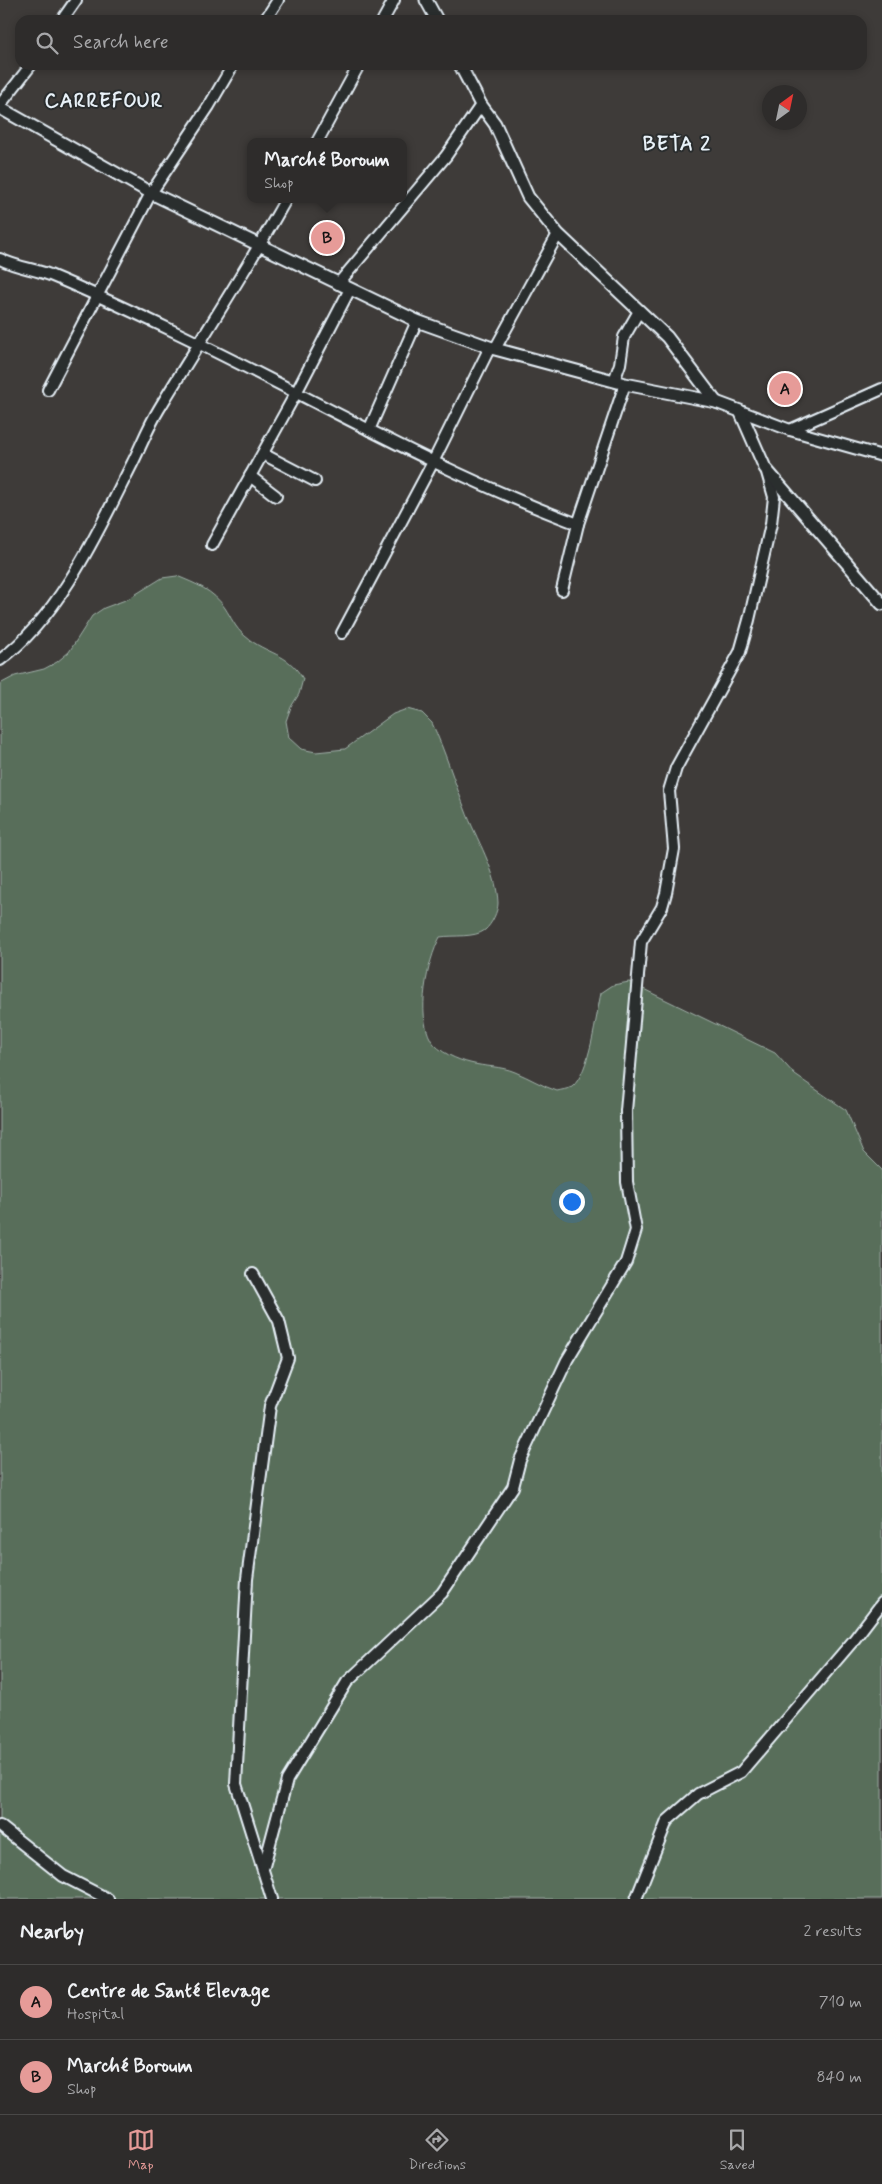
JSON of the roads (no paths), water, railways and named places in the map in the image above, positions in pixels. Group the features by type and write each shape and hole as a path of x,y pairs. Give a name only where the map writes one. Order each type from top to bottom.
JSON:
{"street":[{"path":"66,15 76,0"},
{"path":"268,15 278,0"},
{"path":"386,15 394,0"},
{"path":"426,0 434,15"},
{"path":"27,70 0,106 151,194 417,321 492,348 626,384 716,402 790,430 882,456"},
{"path":"48,390 96,295 151,194 209,106 229,70"},
{"path":"319,138 356,70"},
{"path":"463,70 481,105 495,124 528,197 558,234 667,337 716,402"},
{"path":"407,202 446,156 481,105"},
{"path":"0,660 22,640 47,612 65,586 110,505 158,411 260,247 284,203"},
{"path":"338,284 406,203"},
{"path":"342,632 492,348 558,234"},
{"path":"0,258 18,267 48,274 96,295 200,344 432,462 512,500 578,524"},
{"path":"212,545 296,393 350,289"},
{"path":"614,381 620,364 624,337 639,311"},
{"path":"369,430 417,321"},
{"path":"562,590 578,524 626,384"},
{"path":"790,430 882,390"},
{"path":"264,1866 287,1780 347,1682 442,1593 513,1487 520,1460 567,1360 626,1262 636,1230 627,1182 626,1111 641,942 662,907 666,893 674,849 669,791 676,768 740,652 771,524 774,497 765,468 740,411"},
{"path":"263,454 304,469 315,481"},
{"path":"765,468 882,604"},
{"path":"250,476 276,496"},
{"path":"253,1274 279,1321 288,1358 270,1406 247,1579 236,1784 264,1866 272,1899"},
{"path":"636,1899 667,1820 698,1794 741,1772 853,1641 882,1603"},
{"path":"0,1826 63,1876 108,1899"}],"place":[{"name":"Marché Boroum","path":"327,238"},
{"name":"Centre de Santé Elevage","path":"785,389"}],"district":[{"name":"CARREFOUR","path":"104,100"},
{"name":"BETA 2","path":"677,143"}]}
